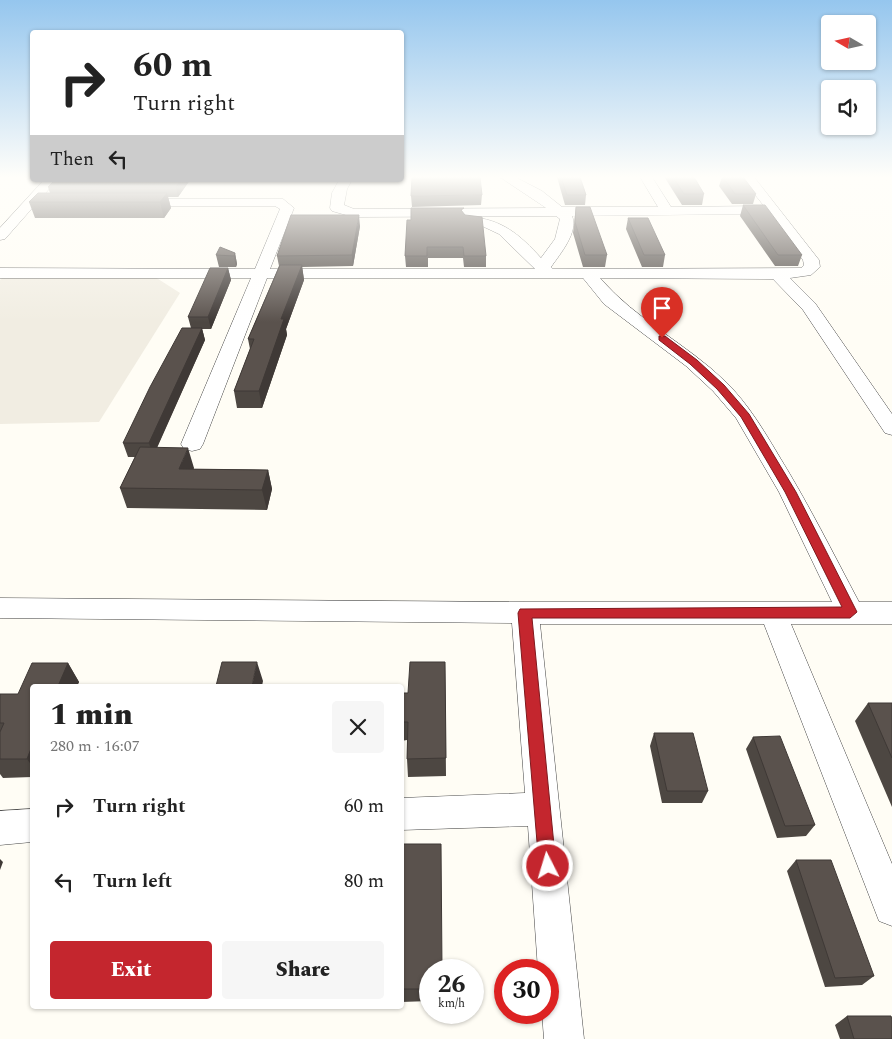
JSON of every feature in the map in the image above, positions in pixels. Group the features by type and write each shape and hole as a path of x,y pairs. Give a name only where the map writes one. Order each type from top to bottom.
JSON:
{"street":[{"path":"0,236 10,225"},
{"path":"192,444 279,225"},
{"path":"498,225 510,233 518,245 545,270"},
{"path":"545,270 562,242 567,231 567,225"},
{"path":"0,273 545,270 587,273 777,274 805,272 812,267 811,260 785,225"},
{"path":"587,273 610,300 693,362 720,387 745,416 790,492 850,612"},
{"path":"777,274 809,307 892,429"},
{"path":"0,608 525,613 892,613"},
{"path":"525,613 564,1039"},
{"path":"774,614 892,908"},
{"path":"404,814 542,808"},
{"path":"0,828 30,826"}],"shaded area":[{"path":"155,277 180,293 99,422 0,424 0,280 2,278"}],"building":[{"path":"287,225 357,225 352,255 277,256"},
{"path":"407,225 483,225 486,256 464,256 463,247 427,247 427,256 405,256"},
{"path":"576,225 597,225 607,255 585,255"},
{"path":"631,225 651,225 665,255 644,255"},
{"path":"757,225 780,225 802,255 778,255"},
{"path":"220,247 235,253 234,256 216,255"},
{"path":"280,265 302,265 281,319 284,319 259,391 234,391 254,339 248,339"},
{"path":"210,268 228,268 208,317 188,317"},
{"path":"182,328 202,328 149,443 123,443 150,387"},
{"path":"140,447 188,448 179,469 268,470 262,490 120,488"},
{"path":"222,662 257,662 252,684 216,684"},
{"path":"410,662 445,662 446,758 407,759 408,722 404,722 404,693 408,693"},
{"path":"32,663 68,663 59,684 30,684 30,751 27,759 0,759 0,732 4,723 0,723 0,694 18,694"},
{"path":"868,703 892,703 892,758"},
{"path":"654,733 693,733 708,791 667,791"},
{"path":"780,736 815,825 785,826 753,737"},
{"path":"404,844 441,844 442,959 419,959 419,989 404,989"},
{"path":"796,860 831,860 874,976 835,978"},
{"path":"847,1016 891,1016 892,1039 854,1039"}],"route":[{"path":"548,866 525,613 774,614 850,612 790,492 745,416 720,387 693,362 662,338"}]}
